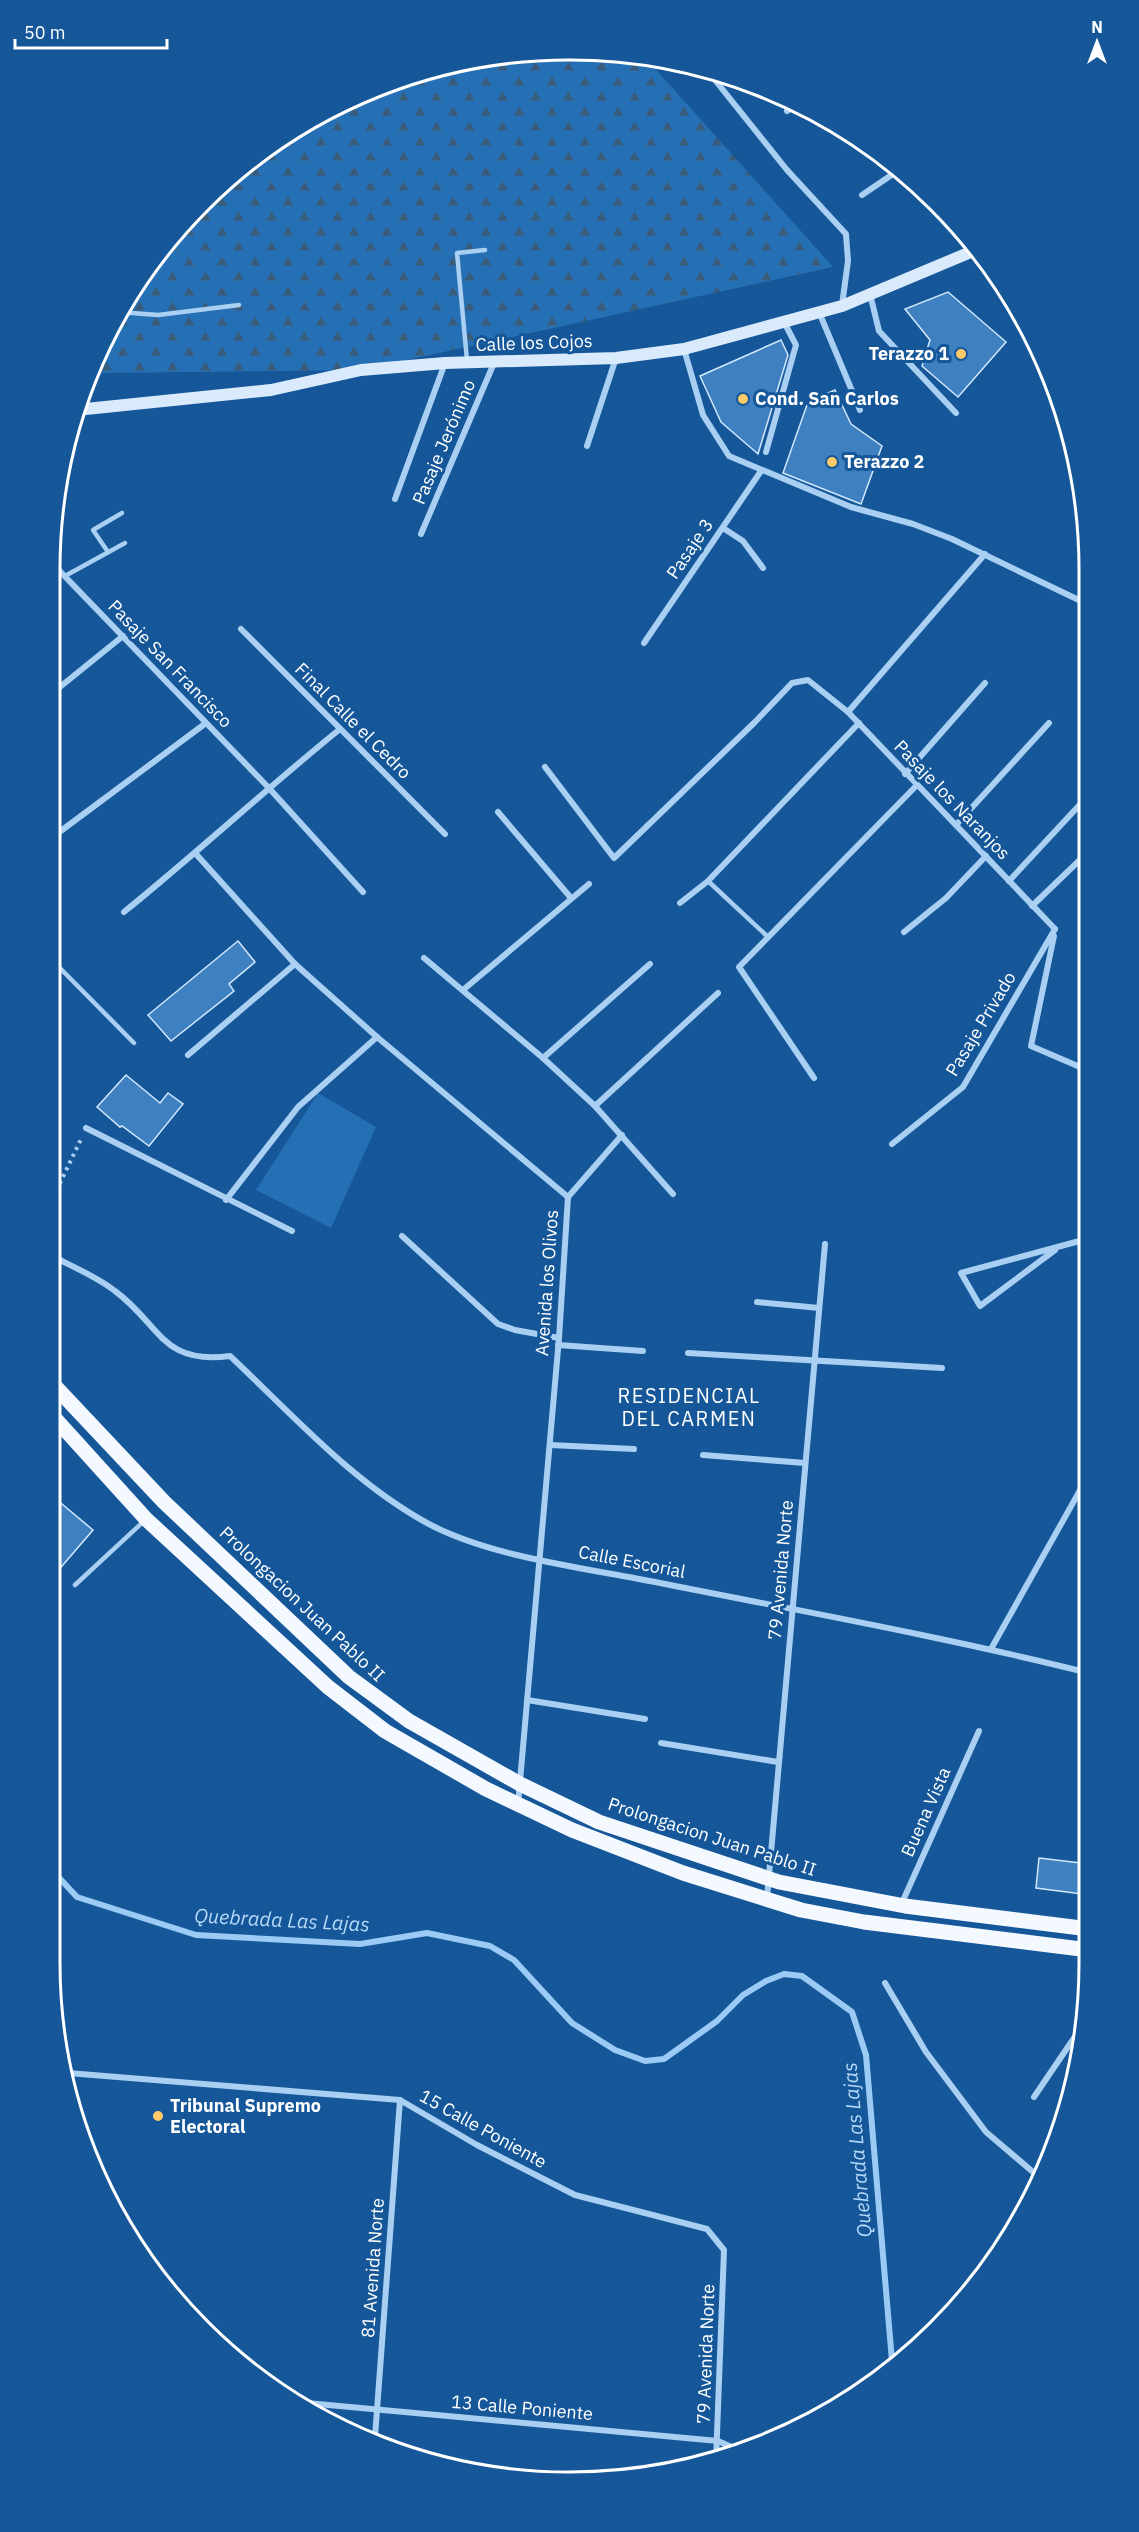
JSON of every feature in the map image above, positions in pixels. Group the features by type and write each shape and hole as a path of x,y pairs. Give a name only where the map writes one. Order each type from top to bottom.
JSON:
{"main road":[{"name":"Prolongacion Juan Pablo II","path":"60,1392 164,1502 349,1677 409,1721 520,1784 599,1822 768,1879 823,1892 902,1905 1079,1928"},
{"path":"60,1424 146,1519 328,1687 363,1716 407,1745 518,1804 572,1830 672,1869 801,1910 864,1922 1079,1949"}],"street":[{"path":"716,82 787,170 846,234 848,261 842,306"},
{"path":"862,195 892,175"},
{"name":"Calle los Cojos","path":"87,407 271,390 361,369 445,363 616,358 684,350 842,306 969,253"},
{"path":"870,294 879,331 956,413"},
{"path":"819,312 860,410"},
{"path":"765,452 796,345 784,322"},
{"path":"684,350 703,415 729,456 851,507 913,524 985,554 1079,600"},
{"path":"587,446 616,358"},
{"path":"395,498 445,363"},
{"name":"Pasaje Jerónimo","path":"421,534 494,363"},
{"name":"Pasaje 3","path":"644,643 761,471"},
{"path":"723,528 743,541 763,568"},
{"path":"848,712 985,554"},
{"name":"Pasaje San Francisco","path":"60,571 268,787 363,892"},
{"name":"Final Calle el Cedro","path":"241,629 445,834"},
{"path":"60,687 123,636"},
{"name":"Pasaje los Naranjos","path":"545,767 614,858 755,722 792,683 808,680 859,723 916,786 1055,929"},
{"path":"905,774 985,683"},
{"path":"60,832 206,723"},
{"path":"680,903 708,881 859,723"},
{"path":"956,825 1049,723"},
{"path":"124,912 196,854 268,787 340,729"},
{"path":"814,1078 739,967 916,786"},
{"path":"1009,882 1079,806"},
{"path":"498,812 572,898"},
{"name":"Avenida los Olivos","path":"196,854 295,964 377,1037 568,1197 559,1338 518,1804"},
{"path":"904,932 946,898 986,856"},
{"path":"1032,906 1079,861"},
{"path":"463,990 589,884"},
{"path":"1055,929 1030,1046 1079,1067"},
{"name":"Pasaje Privado","path":"892,1144 963,1087 1055,929"},
{"path":"424,958 543,1058 595,1106 673,1194"},
{"path":"188,1055 295,964"},
{"path":"543,1058 650,964"},
{"path":"595,1106 718,993"},
{"path":"226,1200 298,1107 377,1037"},
{"path":"86,1128 292,1231"},
{"path":"568,1197 622,1135"},
{"path":"402,1236 498,1324 515,1330 559,1338"},
{"path":"1055,1250 980,1306 961,1273 1055,1250 1079,1242"},
{"name":"79 Avenida Norte","path":"767,1899 825,1244"},
{"name":"Calle Escorial","path":"60,1261 115,1291 177,1350 195,1358 230,1356 354,1473 400,1508 457,1536 539,1559 991,1649 1079,1671"},
{"path":"757,1302 819,1308"},
{"path":"558,1345 643,1351"},
{"path":"688,1353 942,1368"},
{"path":"550,1445 634,1449"},
{"path":"703,1455 805,1463"},
{"path":"991,1649 1079,1492"},
{"path":"527,1700 645,1719"},
{"name":"Buena Vista","path":"902,1905 979,1731"},
{"path":"661,1743 778,1762"},
{"path":"885,1983 926,2052 986,2132 1033,2172"},
{"path":"1034,2097 1073,2039"},
{"name":"15 Calle Poniente","path":"72,2073 400,2100 477,2145 575,2195 707,2229 724,2250"},
{"name":"81 Avenida Norte","path":"375,2433 400,2100"},
{"name":"79 Avenida Norte","path":"717,2450 724,2250"},
{"name":"13 Calle Poniente","path":"314,2404 718,2441 730,2446"}],"lane":[{"path":"467,363 457,253 485,250"},
{"path":"129,313 158,315 239,305"},
{"path":"108,552 93,530 122,513"},
{"path":"65,576 125,543"},
{"path":"708,881 768,937"},
{"path":"60,968 134,1043"},
{"path":"75,1585 146,1519"}],"path":[{"path":"60,1183 86,1128"}],"green space":[{"path":"570,60 603,61 654,67 833,267 361,370 100,373 128,315 165,259 209,209 259,165 315,128 375,99 438,77 470,70 503,64"},
{"path":"318,1093 376,1127 331,1228 256,1190"}],"building":[{"name":"Terazzo 1","path":"948,292 1006,342 958,397 922,366 930,340 905,309"},
{"name":"Cond. San Carlos","path":"781,340 788,355 758,454 721,422 700,376"},
{"name":"Terazzo 2","path":"835,390 851,424 882,446 861,504 783,473 808,402"},
{"path":"238,941 255,962 229,984 234,991 171,1041 148,1015"},
{"path":"126,1075 160,1103 168,1093 183,1104 149,1146 122,1126 120,1127 97,1107"},
{"path":"60,1502 93,1530 60,1568"},
{"path":"1039,1858 1079,1863 1079,1894 1036,1888"}],"waterway":[{"name":"Quebrada Las Lajas","path":"60,1879 77,1897 196,1935 360,1944 427,1933 490,1946 514,1960 572,2023 615,2050 645,2061 664,2059 717,2021 743,1995 766,1981 784,1974 802,1976 852,2012 866,2055 892,2357"}],"place":[{"name":"Terazzo 1","path":"961,354"},
{"name":"Cond. San Carlos","path":"743,399"},
{"name":"Terazzo 2","path":"832,462"},
{"name":"Tribunal Supremo Electoral","path":"158,2116"}],"district":[{"name":"RESIDENCIAL DEL CARMEN","path":"689,1408"}]}
